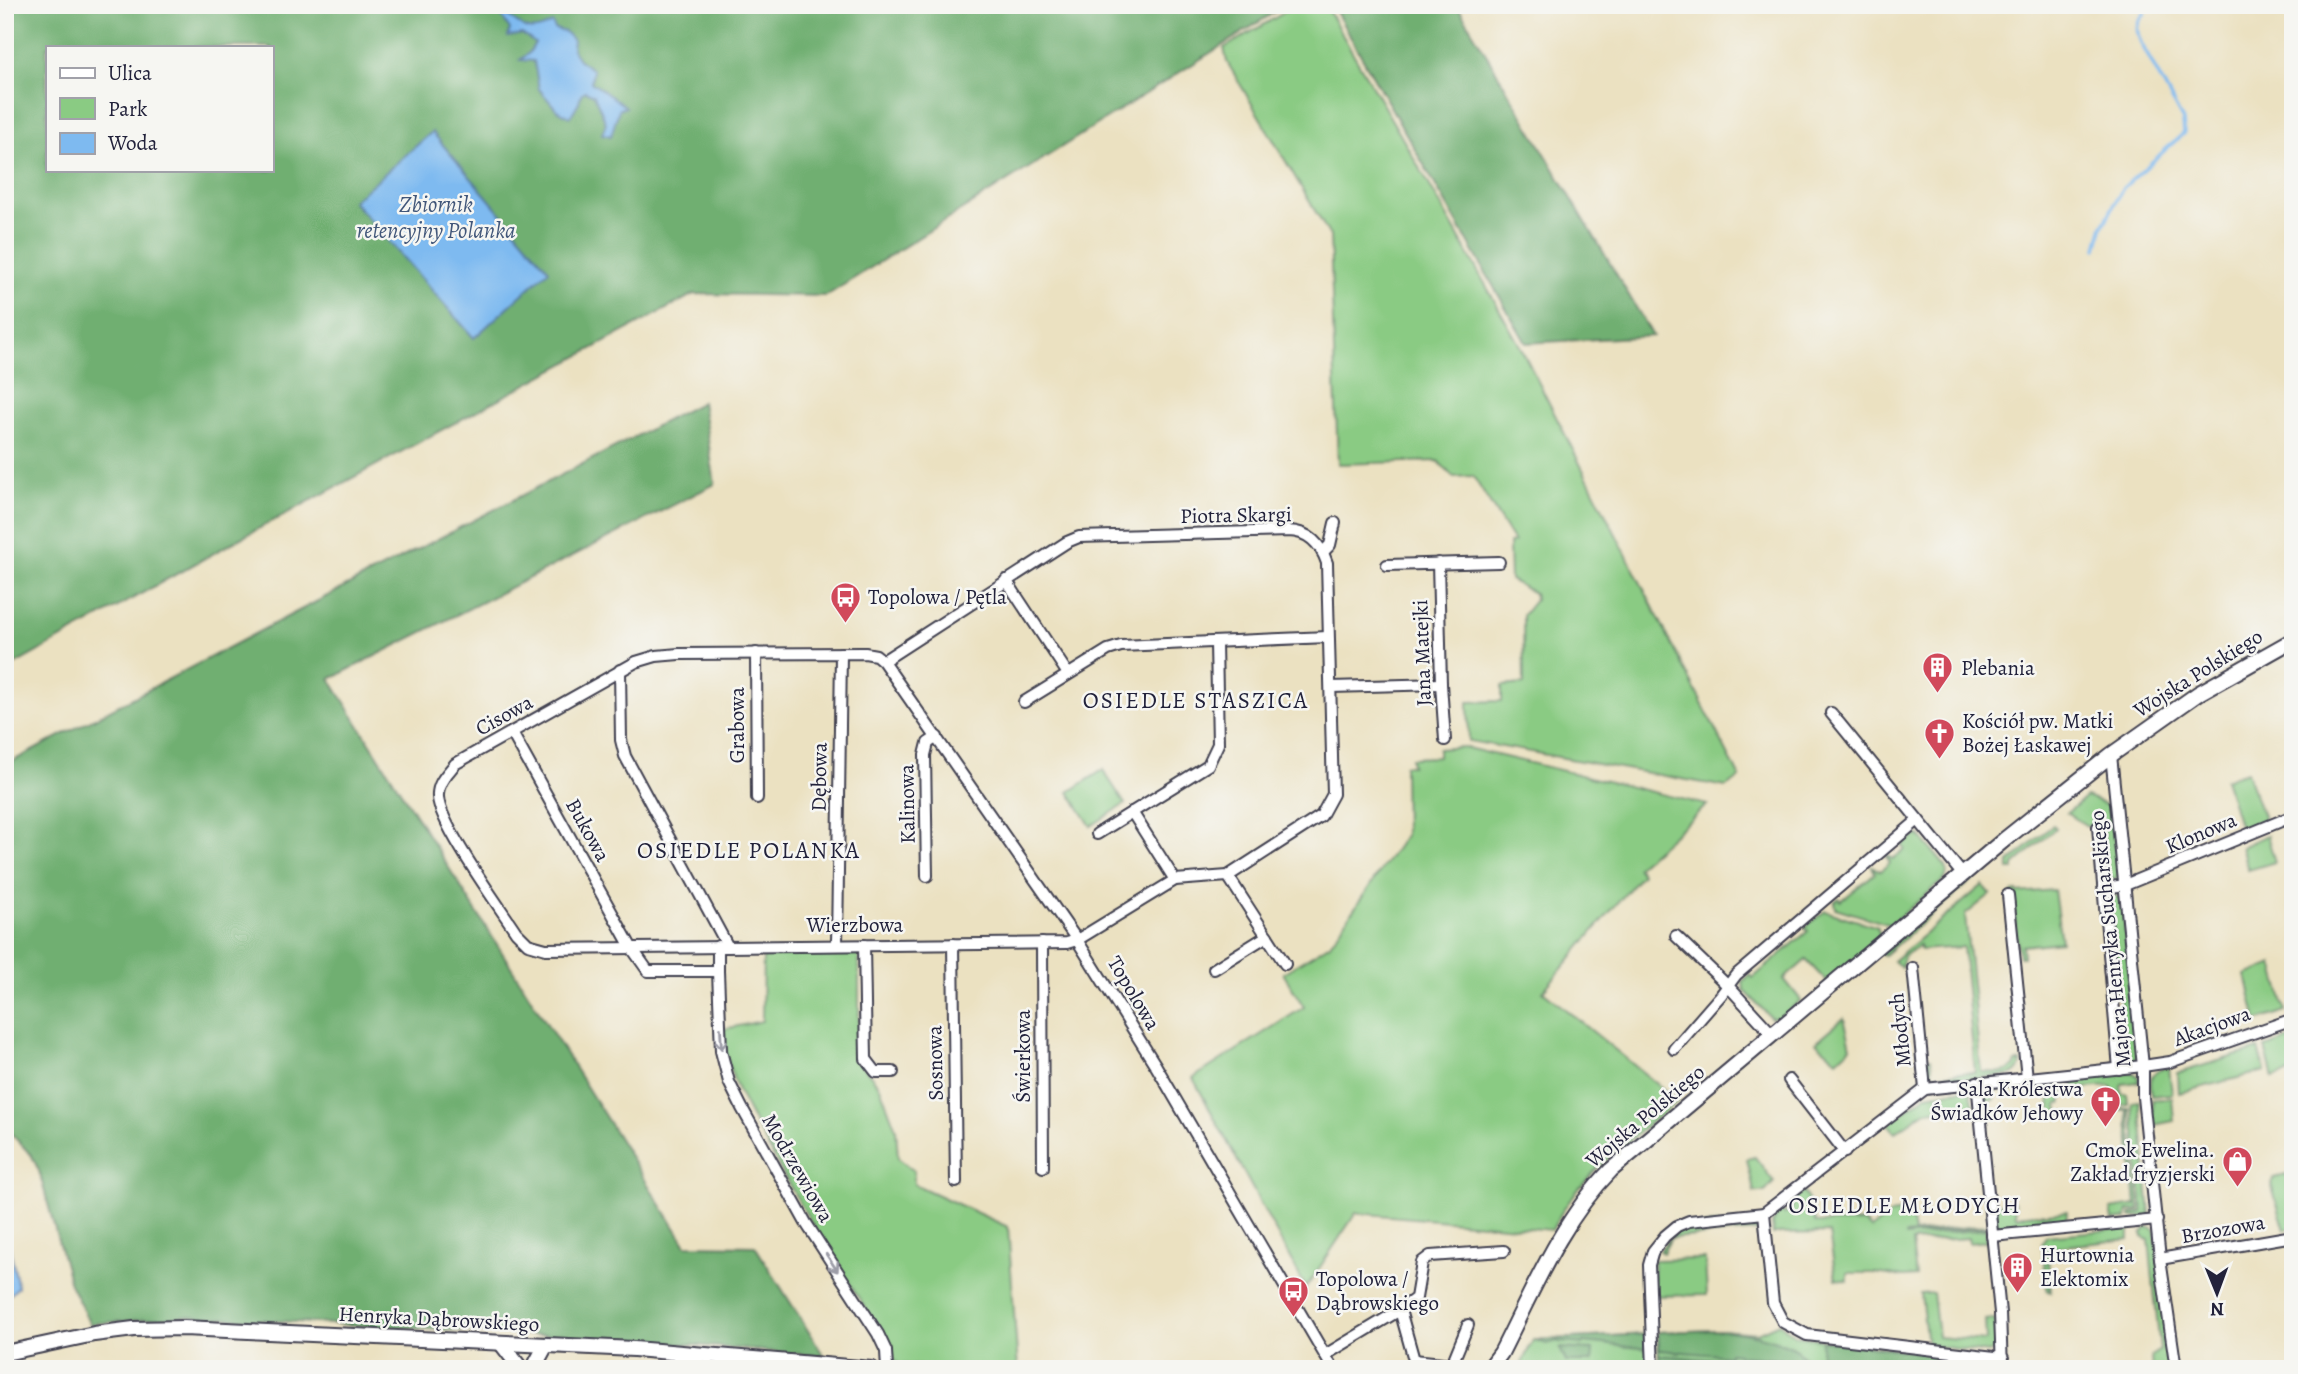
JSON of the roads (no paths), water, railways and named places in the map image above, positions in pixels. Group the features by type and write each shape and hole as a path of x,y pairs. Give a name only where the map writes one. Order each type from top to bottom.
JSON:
{"street":[{"path":"1077,940 1175,880 1228,876 1321,817 1334,794 1327,563 1323,552 1331,545 1335,523"},
{"name":"Piotra Skargi","path":"880,658 1079,537 1295,531 1312,539 1323,552"},
{"path":"1387,565 1499,562"},
{"name":"Jana Matejki","path":"1438,563 1445,740"},
{"path":"1006,580 1068,674"},
{"path":"1024,702 1108,650 1121,646 1328,637"},
{"name":"Wojska Polskiego","path":"1501,1353 1567,1225 1595,1186 1611,1170 1963,875 2111,755 2199,692 2293,640"},
{"path":"1097,834 1208,765 1218,744 1216,643"},
{"name":"Grabowa","path":"756,653 757,797"},
{"name":"Dębowa","path":"837,945 841,653"},
{"name":"Cisowa","path":"631,947 545,949 528,944 516,932 446,823 438,797 441,781 454,764 620,670 656,656 865,653 880,658"},
{"name":"Topolowa","path":"880,658 1077,940 1156,1066 1332,1369"},
{"path":"620,670 621,740 625,756 723,946"},
{"path":"1331,687 1441,684"},
{"path":"1831,713 1963,875"},
{"name":"Bukowa","path":"512,733 631,947 648,971 718,971"},
{"name":"Kalinowa","path":"927,876 925,755 928,743 937,737"},
{"name":"Majora Henryka Sucharskiego","path":"2111,755 2160,1259 2176,1369"},
{"path":"1132,812 1175,880"},
{"name":"Klonowa","path":"2105,888 2125,886 2293,816"},
{"name":"Wojska Polskiego","path":"1674,1049 1740,971 1918,820"},
{"path":"2098,827 2119,1069"},
{"path":"1228,876 1286,964"},
{"path":"2008,895 2027,1078"},
{"path":"1214,969 1267,936"},
{"path":"1676,936 1773,1035"},
{"name":"Wierzbowa","path":"631,947 1067,943 1077,940"},
{"name":"Świerkowa","path":"1042,943 1042,1167"},
{"name":"Sosnowa","path":"953,944 957,1182"},
{"path":"864,945 866,1059 876,1072 893,1072"},
{"name":"Modrzewiowa","path":"723,946 718,971 721,1051 729,1082 806,1223 878,1334 886,1351 887,1369"},
{"name":"Młodych","path":"1913,968 1925,1089"},
{"name":"Akacjowa","path":"1925,1089 2170,1062 2293,1019"},
{"path":"1789,1080 1845,1152"},
{"path":"1764,1213 1773,1303 1783,1322 1807,1335 2003,1363 1977,1082"},
{"path":"1653,1369 1648,1265 1653,1251 1665,1236 1677,1226 1689,1221 1764,1213 1925,1089"},
{"path":"1992,1236 2157,1220"},
{"name":"Brzozowa","path":"2160,1259 2293,1236"},
{"path":"1325,1355 1416,1298 1422,1262 1430,1256 1504,1251"},
{"path":"1400,1310 1414,1360 1452,1364 1468,1325"},
{"name":"Henryka Dąbrowskiego","path":"5,1353 94,1334 134,1329 184,1328 634,1349 872,1369"},
{"path":"501,1343 521,1369"},
{"path":"533,1369 546,1345"},
{"path":"1489,1369 1501,1353"},
{"path":"1496,1369 1501,1353"}],"water":[{"path":"505,14 532,30 552,23 555,29 565,32 573,40 572,49 580,61 593,70 591,82 626,107 619,109 611,136 602,134 606,123 594,95 585,91 581,94 570,117 557,110 539,89 534,61 520,60 529,53 535,43 522,34 508,37 510,29 501,16"},
{"name":"Zbiornik retencyjny Polanka","path":"432,132 549,270 474,338 353,201"},
{"path":"5,1224 18,1287 11,1294 5,1295"}],"waterway":[{"path":"2154,7 2159,5"},
{"path":"2097,248 2103,226 2123,188 2184,133 2183,121 2139,38 2138,24 2145,13"}],"place":[{"name":"Topolowa / Pętla","path":"845,624"},
{"name":"Plebania","path":"1938,695"},
{"name":"Kościół pw. Matki Bożej Łaskawej","path":"1939,760"},
{"name":"Sala Królestwa Świadków Jehowy","path":"2106,1128"},
{"name":"Cmok Ewelina. Zakład fryzjerski","path":"2238,1189"},
{"name":"Hurtownia Elektomix","path":"2017,1294"},
{"name":"Topolowa / Dąbrowskiego","path":"1293,1318"}],"district":[{"name":"OSIEDLE STASZICA","path":"1196,700"},
{"name":"OSIEDLE POLANKA","path":"749,850"},
{"name":"OSIEDLE MŁODYCH","path":"1905,1205"}]}
